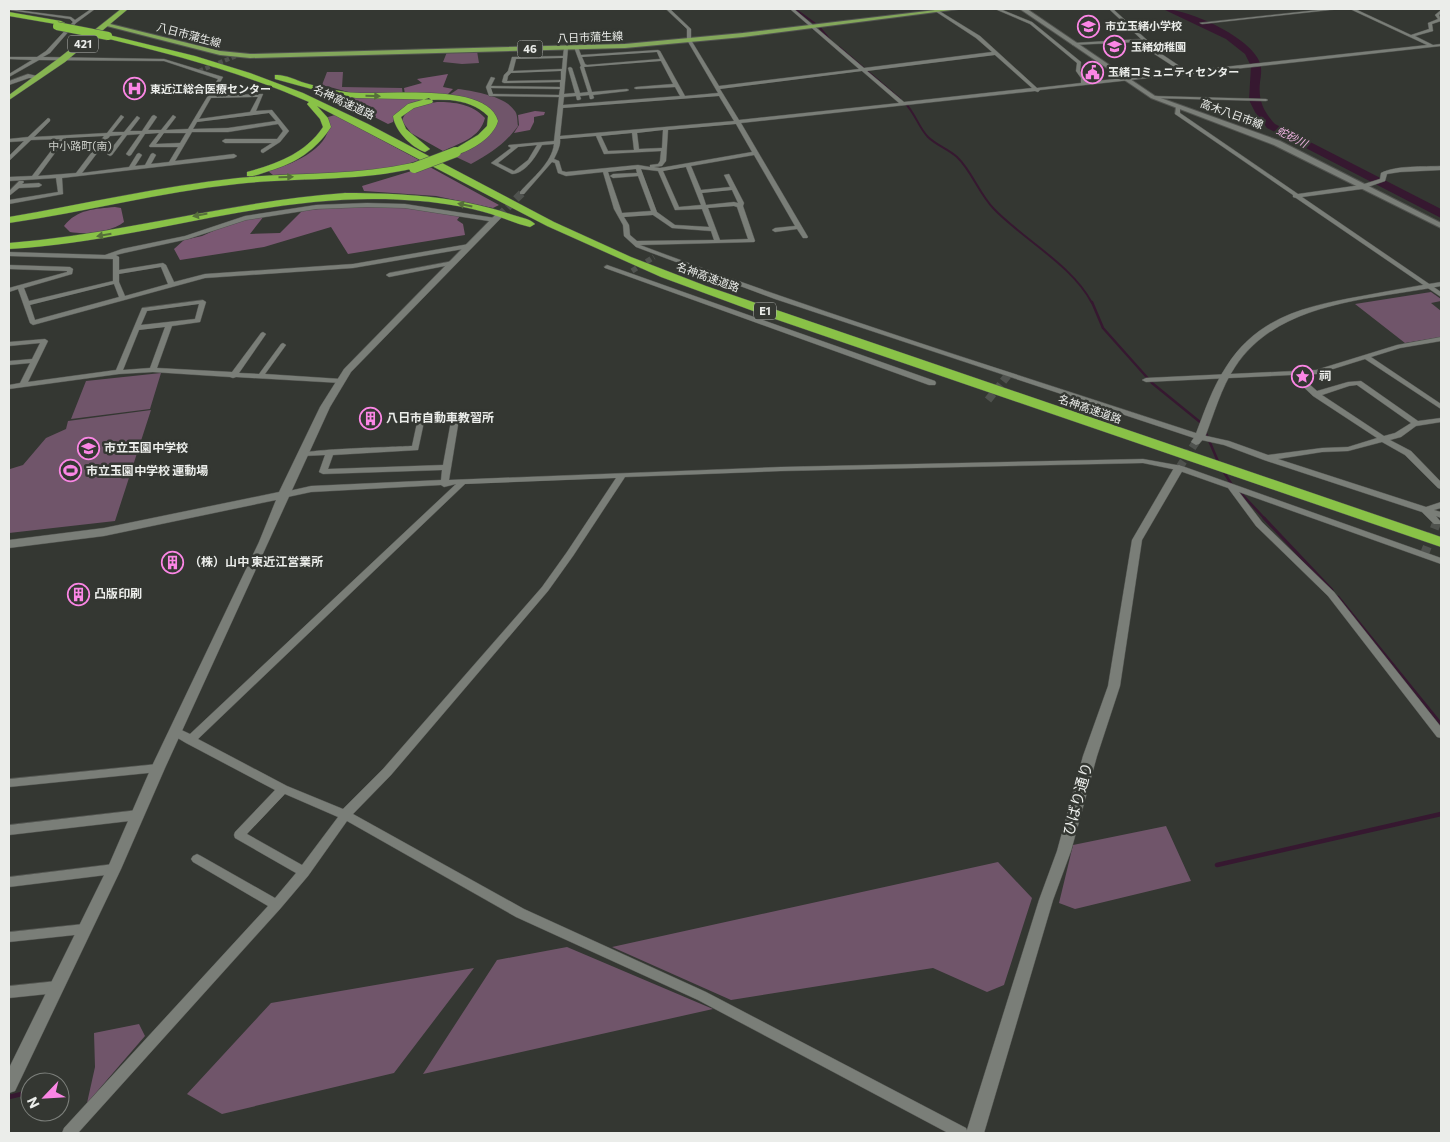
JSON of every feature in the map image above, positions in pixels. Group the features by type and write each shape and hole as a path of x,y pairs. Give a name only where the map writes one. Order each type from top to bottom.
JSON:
{"highway":[{"name":"421","path":"9,98 38,76 109,31 125,9"},
{"name":"名神高速道路","path":"11,12 59,25 109,31 245,67 335,104 543,212 668,267 801,315 1440,523"},
{"name":"名神高速道路","path":"109,31 216,65 301,96 389,138 525,212 652,269 725,297 1441,542"},
{"path":"9,246 84,238 346,186 413,167 454,151 486,134 492,126 493,118 489,110 478,104 448,97 375,97 340,93 312,87 207,56"},
{"path":"202,186 262,171 296,157 311,148 321,138 327,127 321,114 301,96"},
{"path":"425,150 401,129 397,122 398,116 403,110 421,102 446,100 461,101 475,106 484,111 488,118 487,126 481,134 454,151"},
{"path":"9,220 202,186 278,178 368,175 413,167"},
{"path":"234,208 336,196 412,197 452,202 518,219 725,297"}],"main road":[{"name":"八日市蒲生線","path":"109,31 236,56 566,48 626,49 956,9"},
{"name":"高木八日市線","path":"1023,9 1153,97 1277,143 1365,185 1441,226"}],"street":[{"path":"9,76 48,52 75,22 93,9"},
{"path":"668,9 689,28 690,40 805,237"},
{"path":"792,9 815,27 826,39 865,69 903,104"},
{"path":"997,9 1031,23 1072,56 1079,63 1078,71 1084,85"},
{"path":"1074,44 1145,40 1111,9"},
{"path":"1202,23 1337,9"},
{"path":"1352,9 1432,46"},
{"path":"936,10 978,37 1038,90"},
{"path":"1411,36 1432,30 1430,23 1440,20 1437,14 1441,10"},
{"path":"11,12 71,18 75,22"},
{"path":"1138,41 1188,74"},
{"path":"504,147 540,144 598,134 738,122 1441,46"},
{"path":"522,193 551,160 556,150 566,69 566,48"},
{"path":"576,48 584,66 585,76 595,104"},
{"path":"580,56 626,49 658,51 682,98"},
{"path":"718,88 997,53"},
{"path":"566,56 514,58 510,72 506,75 504,82 588,85"},
{"path":"9,58 37,60 164,60 221,78 171,163"},
{"path":"510,72 663,60"},
{"path":"566,69 572,77 581,105"},
{"path":"9,83 28,76 38,76"},
{"path":"488,87 563,83 572,77 585,76"},
{"path":"493,78 488,87 491,95 562,96 627,90"},
{"path":"636,88 676,85"},
{"path":"562,107 721,94"},
{"path":"210,97 261,95 252,114"},
{"path":"1153,97 1266,100"},
{"path":"1178,107 1177,113 1441,295"},
{"path":"196,121 270,112 286,131 278,141 263,151"},
{"path":"173,116 152,146 181,145"},
{"path":"129,154 154,117"},
{"path":"78,175 121,118"},
{"path":"110,154 137,118"},
{"path":"9,159 48,120"},
{"path":"9,140 144,132 228,130 280,122"},
{"path":"613,176 660,165 663,161 665,149 666,128"},
{"path":"220,147 225,141 228,130"},
{"path":"634,131 637,151"},
{"path":"598,134 606,153 665,149"},
{"path":"33,178 66,136"},
{"path":"225,141 278,141"},
{"path":"516,146 494,163 514,173 530,161 540,144"},
{"path":"551,160 557,162 562,174 605,170 660,170 756,154"},
{"path":"130,169 138,155"},
{"path":"147,166 153,155"},
{"path":"9,179 78,175 234,156"},
{"path":"688,165 718,241"},
{"path":"1296,196 1365,185 1383,180 1384,173 1400,170 1441,168"},
{"path":"605,170 626,225 627,236 657,255 838,320 1198,440 1226,443 1425,510 1440,523"},
{"path":"640,170 654,213 674,227 713,229"},
{"path":"660,170 677,209 734,204 740,206"},
{"path":"636,243 747,242 753,239 740,206 741,203 727,174"},
{"path":"9,202 61,193 59,176"},
{"path":"9,194 24,179"},
{"path":"16,186 39,186"},
{"path":"700,192 734,188"},
{"path":"105,257 122,250 194,235 244,218 316,207 404,206 497,218"},
{"path":"621,216 654,213"},
{"path":"9,1085 114,869 158,768 325,407 347,371 497,218"},
{"path":"775,230 799,227"},
{"path":"20,286 33,323 204,276 353,266 469,246"},
{"path":"9,254 116,257 116,282 123,298"},
{"path":"389,275 453,264"},
{"path":"115,273 163,265 172,285"},
{"path":"9,267 70,269 70,273 9,290"},
{"path":"607,267 629,272 932,383"},
{"path":"26,304 116,282"},
{"path":"1198,440 1226,376 1237,358 1256,336 1289,316 1322,305 1441,284"},
{"path":"119,372 136,328 144,309 202,302 198,321 136,328"},
{"path":"153,370 169,324"},
{"path":"233,376 263,334"},
{"path":"1146,380 1317,372 1399,346 1441,338"},
{"path":"9,344 45,341 23,385"},
{"path":"260,377 283,345"},
{"path":"1366,357 1441,407"},
{"path":"9,363 34,361"},
{"path":"9,387 119,372 153,370 341,381"},
{"path":"1294,374 1316,394 1383,439 1408,452 1441,486"},
{"path":"1316,394 1348,384 1358,383 1416,423"},
{"path":"303,454 415,448 421,420 455,419 444,484"},
{"path":"1267,458 1304,452 1348,449 1398,435 1416,423 1441,420"},
{"path":"330,452 323,472 447,467"},
{"path":"9,544 104,532 311,489 622,475 1143,461 1178,468 1441,561"},
{"name":"ひばり通り","path":"975,1133 1046,900 1064,851 1090,756 1114,686 1137,540 1178,468"},
{"path":"69,1133 276,905 304,872 345,815 387,772 545,589 622,475"},
{"path":"190,740 462,483"},
{"path":"1231,487 1259,524 1331,594 1441,734"},
{"path":"1425,510 1441,505"},
{"path":"175,731 283,789 345,815 520,913 702,996 961,1133"},
{"path":"9,783 158,768"},
{"path":"283,789 239,835 304,872"},
{"path":"9,830 138,814"},
{"path":"197,859 276,905"},
{"path":"9,882 114,869"},
{"path":"9,937 84,929"},
{"path":"9,992 57,987"}],"shaded area":[{"path":"477,51 479,63 443,62 447,52"},
{"path":"327,72 343,72 342,87 402,88 403,95 356,94 322,85"},
{"path":"448,74 443,87 453,89 447,95 405,95 404,88 422,83 417,79"},
{"path":"458,89 488,95 504,101 510,105 517,117 518,126 508,138 491,152 471,164 454,156 493,129 496,117 484,104 449,95"},
{"path":"340,96 429,99 402,108 393,122 388,124 337,98"},
{"path":"437,102 457,103 469,107 485,118 474,135 443,151 411,133 402,121 411,109"},
{"path":"535,111 545,112 544,115 534,117 530,130 514,133 519,125 518,115"},
{"path":"335,115 419,160 384,170 347,174 273,175 268,171 299,159 319,146 329,128 328,117"},
{"path":"428,166 499,205 493,208 436,196 364,191 362,186"},
{"path":"366,206 405,207 460,216 457,220 463,224 465,235 348,254 331,227 264,247 180,260 174,249 184,240 202,236 231,223 264,216 250,234 280,233 303,210"},
{"path":"121,208 124,222 112,228 91,233 76,233 70,232 64,226 69,220 81,213 94,209"},
{"path":"1431,292 1441,299 1441,301 1431,303 1441,311 1441,337 1405,343 1355,304"},
{"path":"161,373 150,409 71,419 86,381"},
{"name":"市立玉園中学校 運動場","path":"151,410 115,521 9,533 10,469 23,465 46,438 66,429 68,421"},
{"path":"1166,826 1191,881 1075,909 1059,903 1073,845"},
{"path":"998,862 1032,898 1004,985 987,992 933,968 731,1000 612,947"},
{"path":"567,947 713,1009 423,1074 497,960"},
{"path":"474,968 394,1073 222,1114 187,1094 271,1003"},
{"path":"139,1024 145,1036 87,1103 95,1067 94,1033"}],"waterway":[{"path":"795,9 817,25"},
{"name":"蛇砂川","path":"1167,9 1216,30 1240,44 1249,53 1256,66 1254,92 1256,104 1271,126 1441,214"},
{"path":"820,28 830,40"},
{"path":"839,47 900,99"},
{"path":"905,103 928,137 957,157 994,209 1060,265 1083,289 1092,303"},
{"path":"1092,302 1103,328 1152,383 1200,422 1202,426"},
{"path":"1205,431 1220,466 1232,485"},
{"path":"1237,489 1265,519"},
{"path":"1264,518 1332,590"},
{"path":"1338,597 1441,724"},
{"path":"1217,865 1441,814"},
{"path":"9,1097 20,1094"}],"tunnel":[{"path":"199,71 236,56"},
{"path":"499,216 522,193"},
{"path":"632,271 654,257"},
{"path":"988,400 1009,374"},
{"path":"1179,468 1196,442"},
{"path":"1424,555 1437,522"}],"place":[{"name":"市立玉緒小学校","path":"1089,26"},
{"name":"玉緒幼稚園","path":"1115,47"},
{"name":"玉緒コミュニティセンター","path":"1092,72"},
{"name":"東近江総合医療センター","path":"134,89"},
{"name":"祠","path":"1303,376"},
{"name":"八日市自動車教習所","path":"370,418"},
{"name":"市立玉園中学校","path":"88,448"},
{"name":"市立玉園中学校 運動場","path":"70,471"},
{"name":"（株）山中 東近江営業所","path":"173,562"},
{"name":"凸版印刷","path":"78,594"}],"district":[{"name":"中小路町(南)","path":"80,146"}]}
